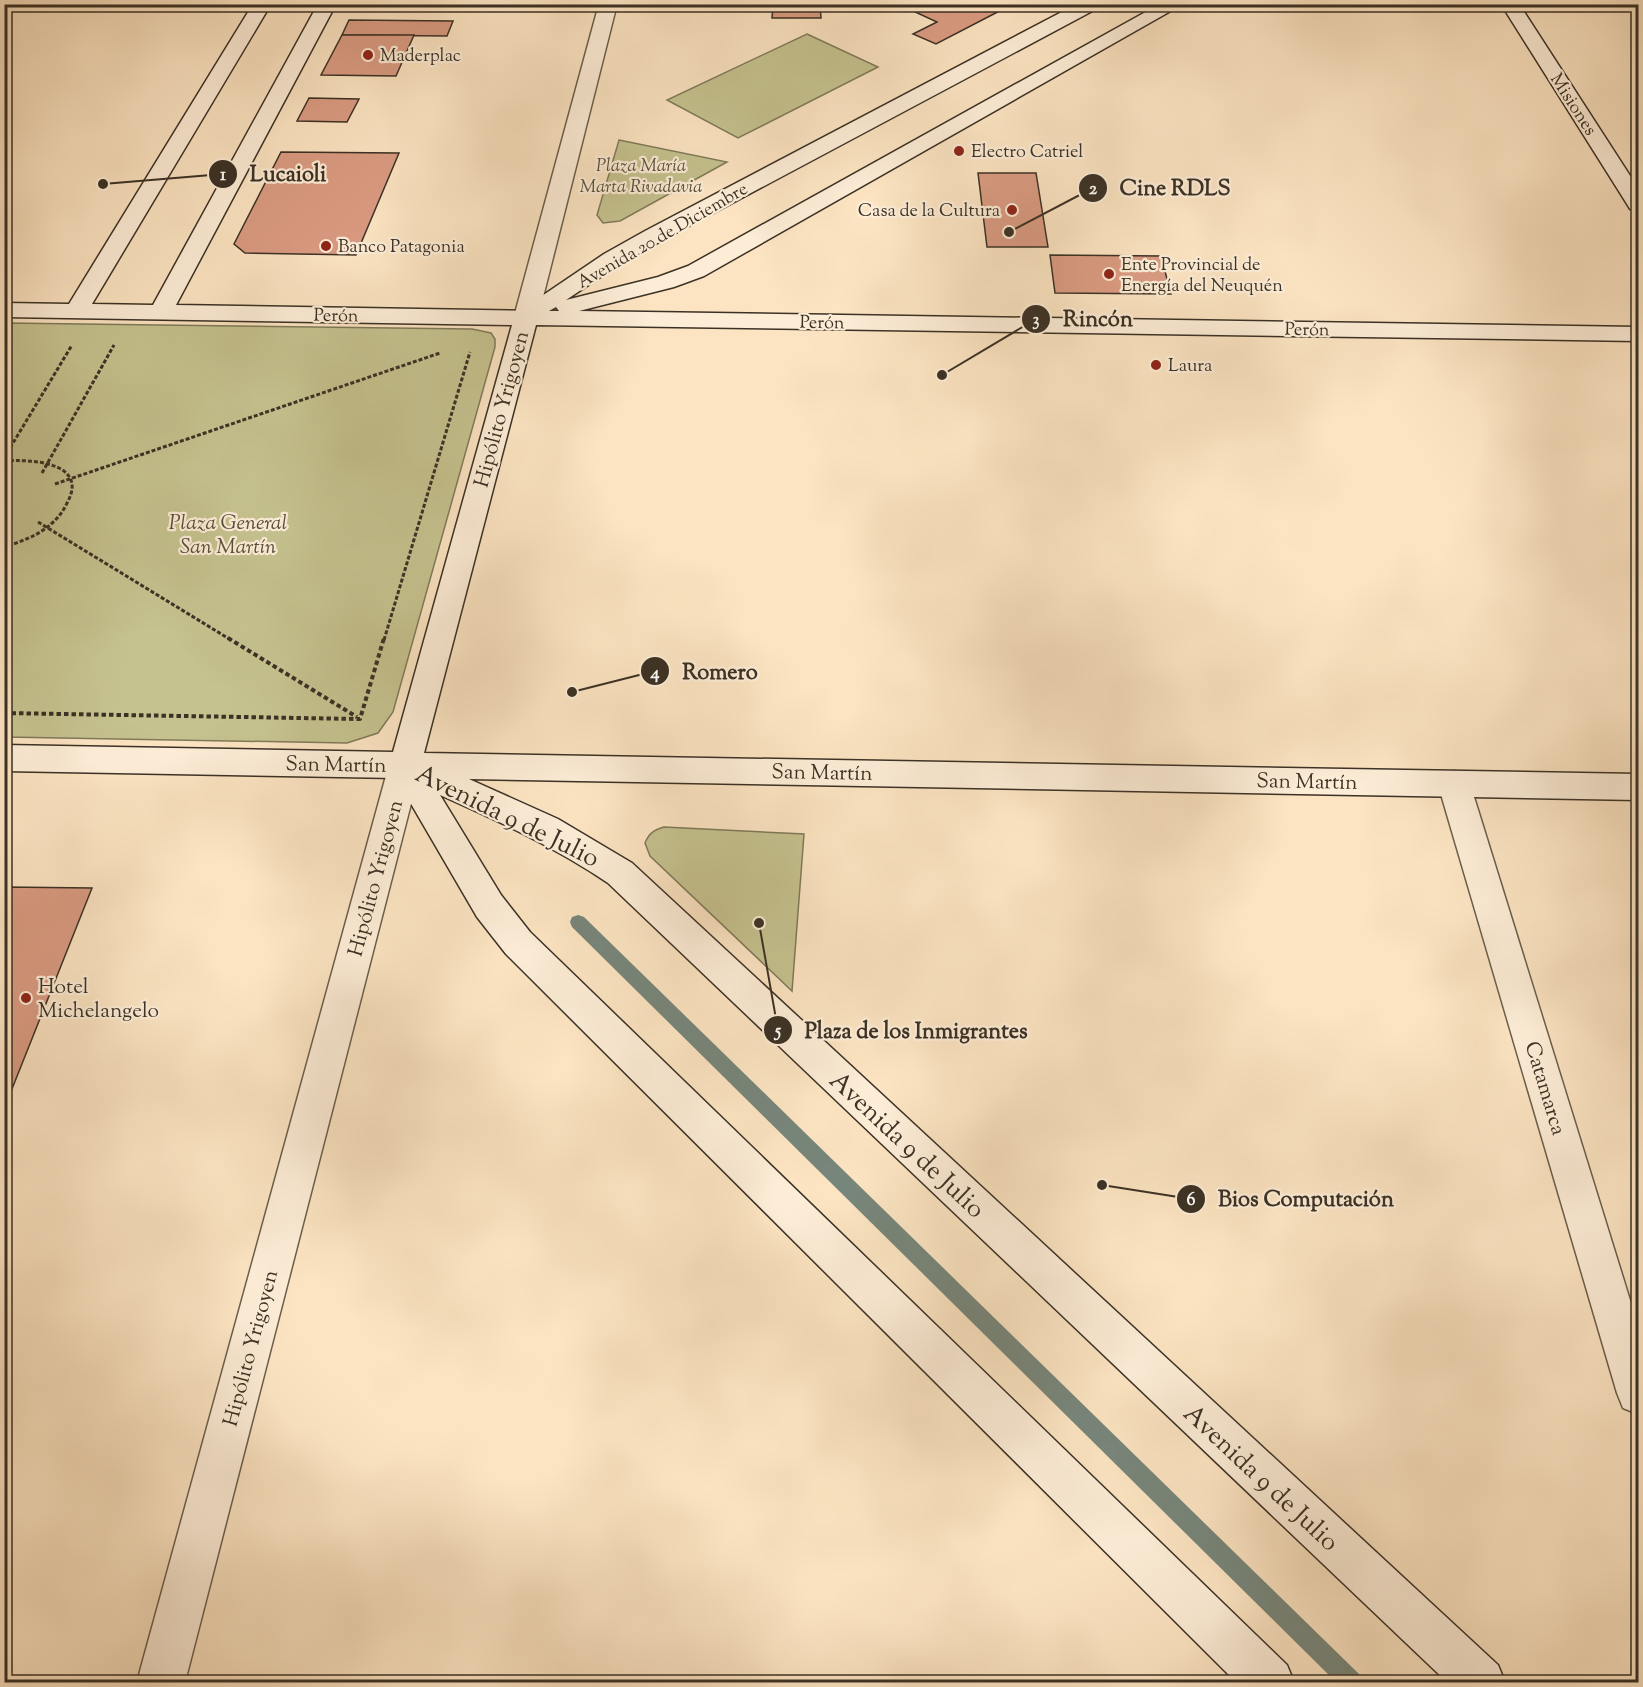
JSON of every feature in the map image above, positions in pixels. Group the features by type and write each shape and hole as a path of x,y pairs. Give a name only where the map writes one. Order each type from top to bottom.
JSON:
{"street":[{"path":"76,311 262,4"},
{"path":"161,312 327,4"},
{"name":"Hipólito Yrigoyen","path":"161,1683 608,4"},
{"name":"Avenida 20 de Diciembre","path":"525,317 612,259 653,236 1092,4"},
{"name":"Avenida 20 de Diciembre","path":"525,317 666,282 696,271 1174,4"},
{"name":"Misiones","path":"1510,4 1638,204"},
{"name":"Perón","path":"4,310 1638,334"},
{"name":"San Martín","path":"4,758 1638,787"},
{"name":"Avenida 9 de Julio","path":"405,765 489,906 518,943 1270,1683"},
{"name":"Avenida 9 de Julio","path":"405,765 584,849 620,873 1481,1683"},
{"name":"Catamarca","path":"1454,784 1638,1393"}],"path":[{"path":"4,459 76,337"},
{"path":"42,473 118,338"},
{"path":"360,719 472,342"},
{"path":"55,484 450,350"},
{"path":"4,459 35,459 49,462 62,469 70,479 72,489 69,501 62,513 47,528 36,535 4,547"},
{"path":"38,522 360,719"},
{"path":"4,713 360,719"}],"green space":[{"path":"807,34 878,67 738,138 667,100"},
{"name":"Plaza María Marta Rivadavia","path":"619,140 727,162 620,221 603,223 597,215"},
{"name":"Plaza General San Martín","path":"5,323 472,329 491,333 495,339 495,347 393,712 378,733 347,743 5,737"},
{"path":"664,827 804,834 792,991 650,856 645,843 652,832"}],"building":[{"path":"357,4 461,4 458,10 355,9"},
{"path":"773,4 820,4 821,18 772,18"},
{"path":"898,4 1013,4 936,44 913,34 937,22"},
{"path":"349,20 453,21 447,36 342,35"},
{"name":"Maderplac","path":"342,35 414,35 396,76 321,75"},
{"path":"309,98 359,99 347,122 297,121"},
{"path":"281,152 399,153 356,255 245,253 234,244"},
{"name":"Casa de la Cultura","path":"978,173 1036,173 1048,247 987,247"},
{"name":"Ente Provincial de Energía del Neuquén","path":"1050,255 1161,256 1171,294 1055,293"},
{"name":"Hotel Michelangelo","path":"4,887 92,888 4,1109"}],"waterway":[{"path":"578,922 1351,1682"}],"place":[{"name":"Maderplac","path":"368,55"},
{"name":"Electro Catriel","path":"959,151"},
{"name":"Lucaioli","path":"103,184"},
{"name":"Casa de la Cultura","path":"1012,210"},
{"name":"Cine RDLS","path":"1009,232"},
{"name":"Banco Patagonia","path":"326,246"},
{"name":"Ente Provincial de Energía del Neuquén","path":"1109,274"},
{"name":"Laura","path":"1156,365"},
{"name":"Rincón","path":"942,375"},
{"name":"Romero","path":"572,692"},
{"name":"Plaza de los Inmigrantes","path":"759,923"},
{"name":"Hotel Michelangelo","path":"26,998"},
{"name":"Bios Computación","path":"1102,1185"}]}
